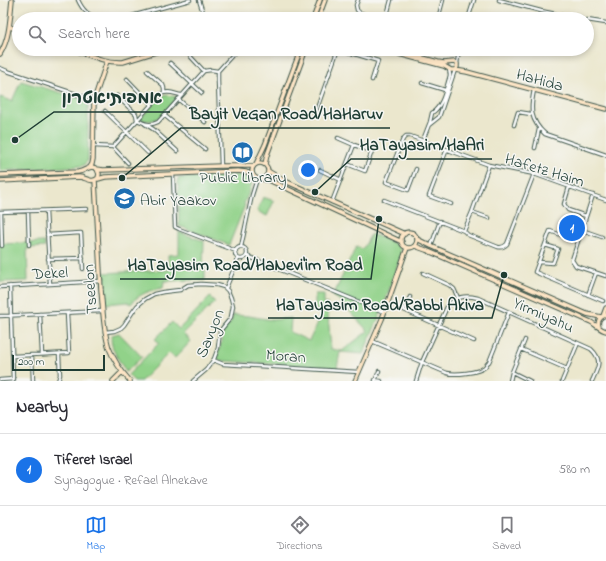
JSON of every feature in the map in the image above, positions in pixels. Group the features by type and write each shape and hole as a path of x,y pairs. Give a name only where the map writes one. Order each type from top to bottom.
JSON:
{"main road":[{"path":"0,54 4,47 10,27 12,0"},
{"path":"316,12 320,0"},
{"path":"321,12 325,0"},
{"path":"92,56 107,61 123,62 142,56"},
{"path":"252,175 252,170 265,145 298,56"},
{"path":"303,56 267,155 265,164 268,171 284,181 405,234 413,234 417,239 431,246 587,314 603,316"},
{"path":"407,56 442,65 451,70 456,68 454,62 435,62 414,56"},
{"path":"87,179 84,174 92,164 93,159 94,100 107,61"},
{"path":"449,69 448,66 451,62"},
{"name":"HaHida","path":"456,68 606,109"},
{"path":"93,159 100,174 95,180"},
{"path":"0,175 78,172 93,166 103,170 265,164"},
{"path":"0,181 79,177 95,180 105,177 238,171 246,172 257,179 264,178 278,184 402,242 407,248"},
{"path":"264,178 268,171"},
{"name":"Tseelon","path":"95,180 105,332 111,353 122,372 130,381"},
{"path":"402,242 402,237 405,234"},
{"path":"415,246 417,239"},
{"path":"407,248 415,246 426,250 591,322 606,331"},
{"path":"355,381 384,312 407,248"},
{"path":"599,327 598,322 603,316 606,308"},
{"path":"113,381 122,372"}],"street":[{"path":"78,0 86,12"},
{"path":"147,12 190,0"},
{"path":"200,0 203,12"},
{"path":"358,0 356,5 359,12"},
{"path":"388,12 391,0"},
{"path":"440,12 443,0"},
{"path":"469,0 474,1 470,12"},
{"path":"499,0 546,12"},
{"path":"594,21 606,23"},
{"path":"190,56 204,71"},
{"path":"221,166 218,71 232,56"},
{"path":"315,114 336,56"},
{"path":"361,56 378,61 372,80"},
{"path":"451,62 456,56"},
{"path":"428,128 439,117 456,68 458,56"},
{"path":"170,64 202,93"},
{"path":"0,68 94,100"},
{"path":"423,140 432,113 440,105 450,75 449,69"},
{"path":"147,71 163,85 164,92"},
{"path":"137,120 146,124 158,122 204,71 218,71"},
{"path":"127,79 151,104"},
{"path":"422,83 445,90"},
{"path":"534,90 531,114 539,129 545,134 606,155"},
{"path":"114,147 161,94 168,92 181,95"},
{"path":"117,96 136,114 137,120"},
{"path":"178,100 205,122"},
{"path":"105,111 148,153"},
{"path":"434,111 440,114"},
{"path":"514,125 518,112 531,114"},
{"path":"164,115 205,149"},
{"path":"431,117 436,120"},
{"path":"137,120 153,129 177,151"},
{"path":"535,148 539,129"},
{"name":"Hafetz Haim","path":"416,169 408,190 386,182 403,139 406,136 423,140 489,165 534,174 606,200"},
{"path":"338,138 372,151 365,171 347,164"},
{"path":"332,202 354,145"},
{"path":"94,146 114,147 128,163"},
{"path":"447,149 429,196 451,204"},
{"path":"464,231 489,165"},
{"path":"320,170 341,180"},
{"path":"173,174 176,227 236,251"},
{"path":"384,200 440,221 464,231 468,235 498,248 502,248 507,244 534,174"},
{"path":"236,251 241,247 252,195 257,179"},
{"path":"569,187 564,204 568,210 586,216"},
{"path":"593,196 572,256 572,260 576,266 606,276"},
{"path":"2,246 1,212 87,209"},
{"path":"46,210 50,284"},
{"path":"28,211 29,245"},
{"path":"472,212 489,218"},
{"path":"431,246 440,221"},
{"path":"582,230 602,237"},
{"path":"578,241 550,231 535,272 603,301"},
{"path":"47,235 81,233 83,269"},
{"path":"539,262 553,263 558,249 545,245"},
{"path":"241,247 246,250 247,256"},
{"path":"105,332 114,331 121,328 141,302 150,296 162,292 179,290 188,285 211,284 226,288 238,259 236,256 236,251"},
{"path":"238,259 244,259 247,256"},
{"path":"247,256 384,312"},
{"path":"48,260 82,258"},
{"path":"416,381 422,362 448,307 451,302 458,298 454,289 449,285 423,273"},
{"path":"588,295 596,273"},
{"name":"Dekel","path":"0,287 101,281"},
{"path":"0,380 14,380 10,286"},
{"name":"Savyon","path":"193,381 206,370 213,360 218,348 220,331 229,320 233,306 226,288"},
{"name":"Yirmiyahu","path":"458,298 465,296 478,298 591,349 596,354 598,359 598,369 592,381"},
{"path":"410,297 404,310 474,341"},
{"path":"0,316 103,311"},
{"path":"372,341 447,373 458,374 485,367 489,362 509,312"},
{"path":"13,356 69,353 67,313"},
{"path":"40,314 42,354"},
{"path":"510,381 512,372 525,340"},
{"path":"562,381 578,343"},
{"path":"521,349 567,369"},
{"path":"58,381 60,375 59,354"},
{"path":"32,355 33,381"},
{"name":"Moran","path":"213,360 222,363 359,372"},
{"path":"379,371 375,381 381,381"},
{"path":"512,372 530,381"}],"green space":[{"path":"21,81 86,100 88,103 88,159 86,163 82,166 0,171 0,97 12,101"},
{"path":"167,95 177,97 162,115 147,121 140,119 156,101"},
{"path":"238,175 249,178 251,185 244,204 245,205 229,245 179,226 178,178"},
{"path":"263,197 274,201 267,216 257,211"},
{"path":"179,232 204,241 203,268 205,268 205,280 164,281 163,288 145,293 131,304 128,302 105,304 102,273 169,270 168,255 179,254"},
{"path":"371,234 395,244 401,255 383,308 363,354 340,352 337,368 225,361 217,358 223,329 231,322 233,315 272,320 291,318 290,332 309,341 324,310 315,310 315,294 324,294 324,308 327,303 331,349 342,351 368,331 339,300 333,296 356,247 363,249"},
{"path":"44,242 45,247 27,248 28,281 0,282 0,244"},
{"path":"210,297 215,302 183,334 191,341 175,358 169,353 141,381 134,381 128,375 159,343 155,339 172,322 179,329"},
{"path":"119,333 142,357 126,372 113,349 111,339 112,335"}],"place":[{"name":"אמפיתיאטרון","path":"15,140"},
{"name":"Public Library","path":"243,152"},
{"name":"Bayit VeGan Road/HaHaruv","path":"122,178"},
{"name":"HaTayasim/HaAri","path":"315,192"},
{"name":"Abir Yaakov","path":"125,199"},
{"name":"HaTayasim Road/HaNevi'im Road","path":"379,219"},
{"name":"Tiferet Israel","path":"572,228"},
{"name":"HaTayasim Road/Rabbi Akiva","path":"504,275"}]}
